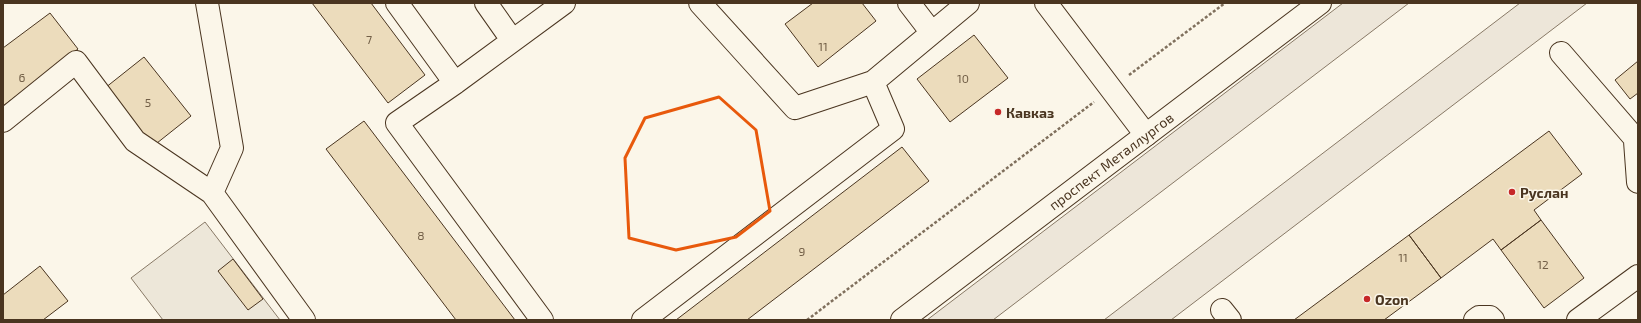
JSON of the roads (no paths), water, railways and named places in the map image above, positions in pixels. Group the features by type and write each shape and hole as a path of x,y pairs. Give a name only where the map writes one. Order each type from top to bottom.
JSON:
{"main road":[{"path":"207,3 232,148 212,193"},
{"path":"397,3 455,83"},
{"path":"486,3 512,40"},
{"path":"542,320 397,123 455,83 564,3"},
{"path":"700,3 795,108 873,82 968,3"},
{"path":"909,3 932,33"},
{"path":"1046,3 1146,134"},
{"name":"проспект Металлургов","path":"902,320 1320,3"},
{"path":"1561,53 1637,142 1638,182"},
{"path":"3,121 76,62 135,142 212,193 304,320"},
{"path":"643,320 893,129 873,82"},
{"path":"1578,320 1638,276"},
{"path":"1475,320 1479,317 1490,317 1493,320"}],"place":[{"name":"Кавказ","path":"998,112"},
{"name":"Руслан","path":"1512,192"},
{"name":"Ozon","path":"1367,299"}]}
